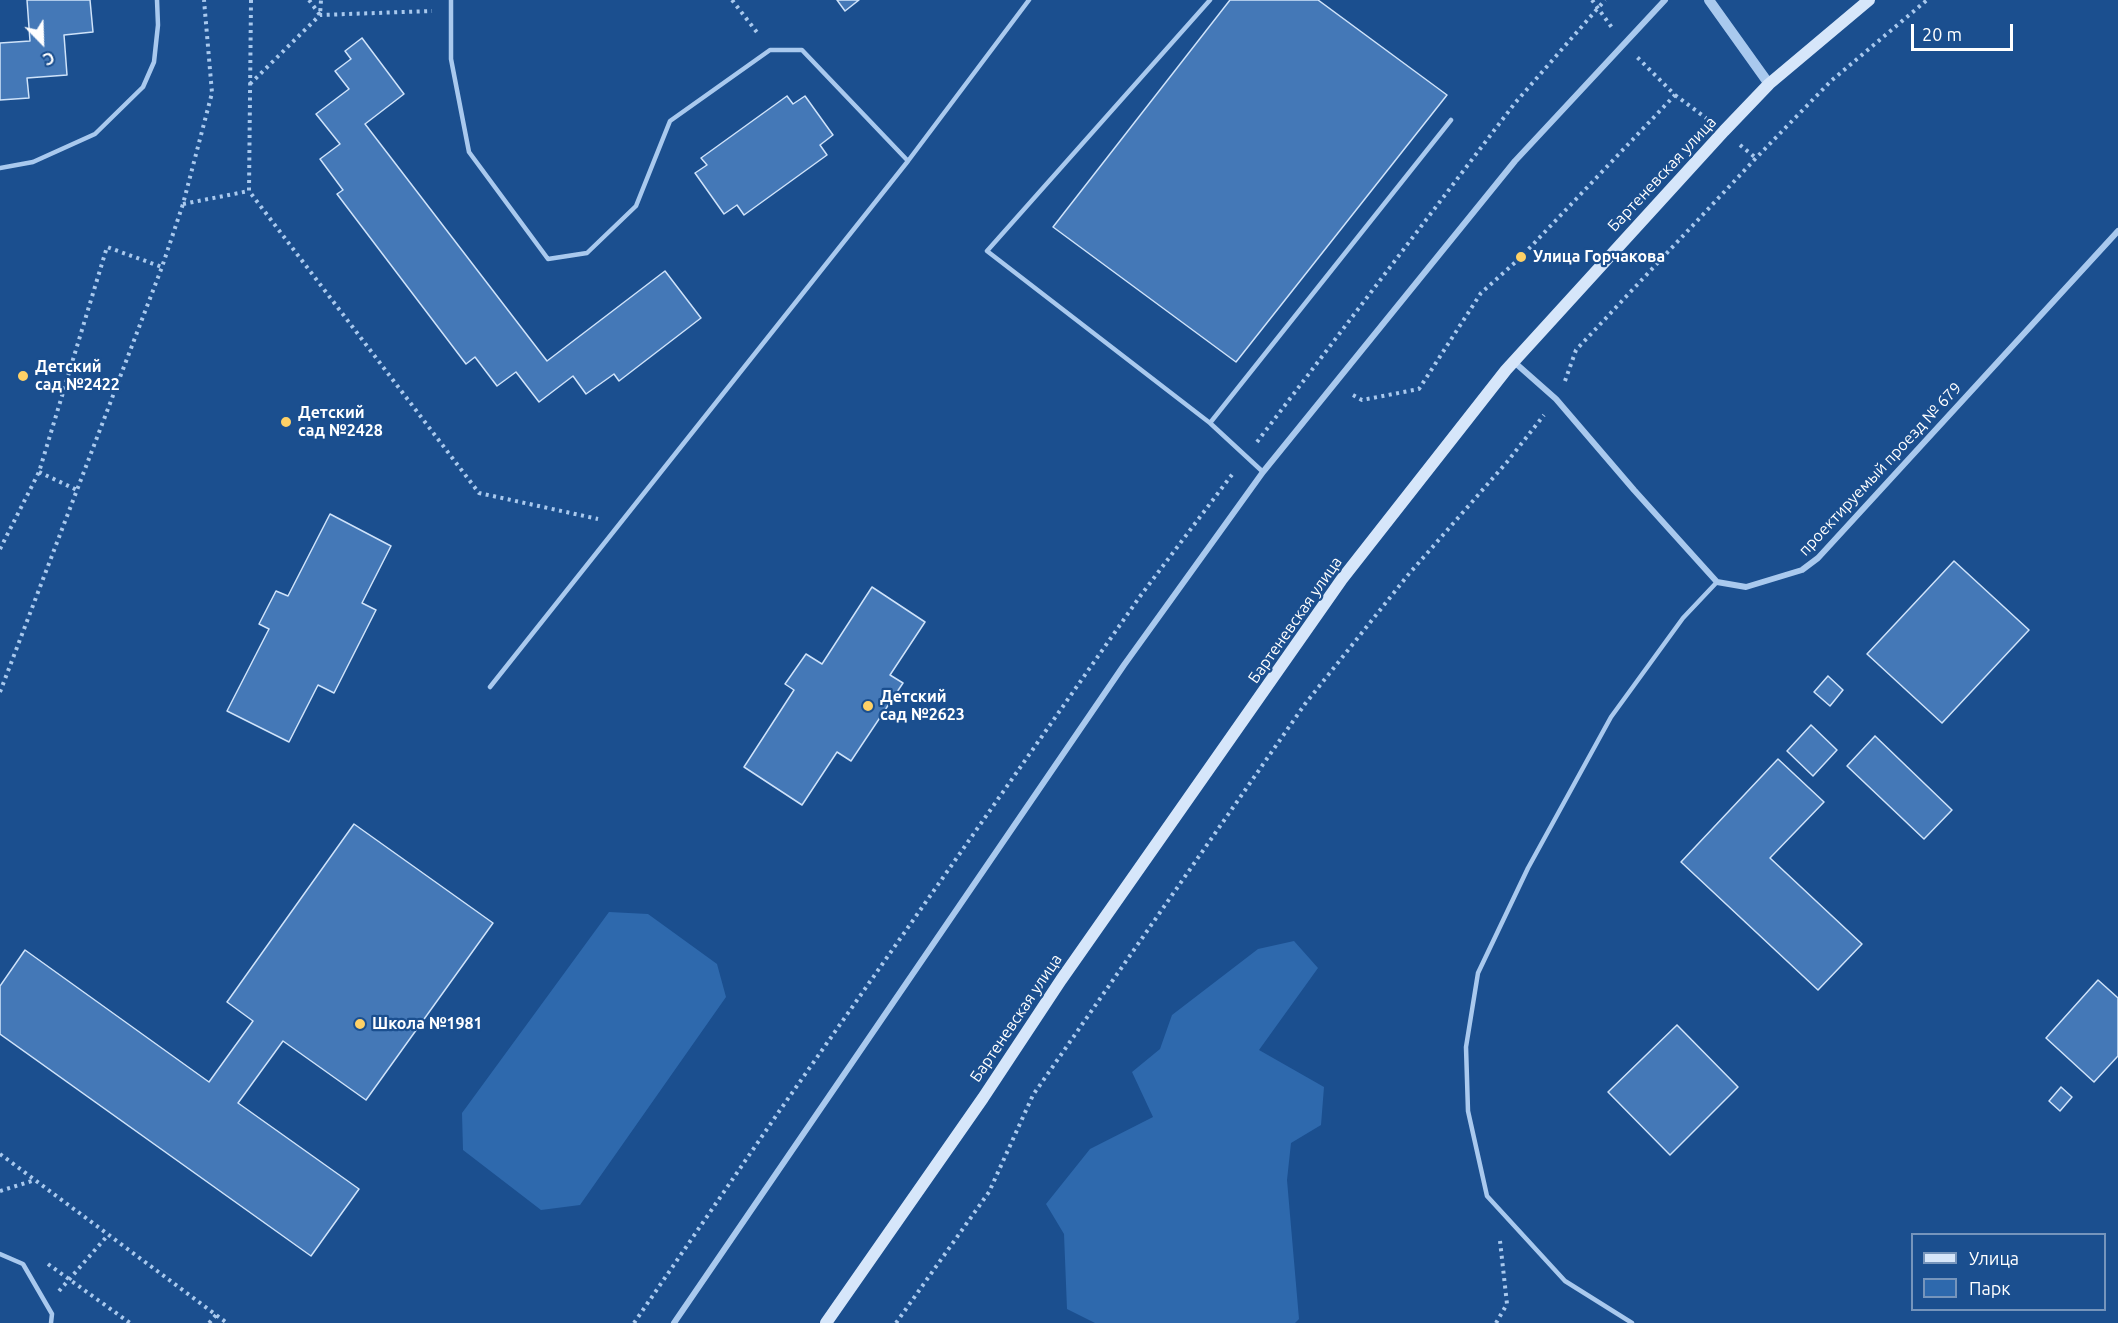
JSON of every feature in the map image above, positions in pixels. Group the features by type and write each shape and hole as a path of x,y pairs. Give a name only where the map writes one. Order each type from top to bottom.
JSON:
{"main road":[{"name":"Бартеневская улица","path":"826,1323 1061,981 1342,579 1513,361 1769,84 1869,0"}],"street":[{"path":"674,1323 1124,664 1263,472 1515,161 1665,0"},
{"path":"1708,0 1769,84"},
{"name":"проектируемый проезд № 679","path":"1718,582 1746,588 1802,570 1818,558 2118,231"},
{"path":"1513,361 1556,399 1634,490 1718,582"}],"lane":[{"path":"0,168 33,162 95,134 143,87 154,62 158,25 157,0"},
{"path":"451,0 451,60 469,152 549,259 587,253 620,222 636,206 670,121 770,50 802,50 908,161"},
{"path":"490,687 908,161 1029,0"},
{"path":"1210,0 987,251 1210,423 1263,472"},
{"path":"1210,423 1451,120"},
{"path":"1632,1323 1565,1281 1487,1196 1468,1111 1466,1047 1478,973 1528,868 1611,717 1683,618 1718,582"},
{"path":"0,1254 23,1264 52,1314 51,1323"}],"path":[{"path":"0,692 162,267 183,204 212,93 204,0"},
{"path":"251,0 249,191 479,493 620,524"},
{"path":"309,0 320,15"},
{"path":"250,84 320,15 321,0"},
{"path":"732,0 770,50"},
{"path":"1312,370 1362,400 1419,389 1481,293 1521,257 1675,95 1624,44 1592,0"},
{"path":"896,1323 989,1192 1033,1095 1299,713 1408,575 1507,462 1562,392 1576,350 1831,81 1927,0"},
{"path":"320,15 451,10"},
{"path":"183,204 249,191"},
{"path":"0,549 39,472 107,247 162,267"},
{"path":"39,472 77,490"},
{"path":"0,1154 227,1323"},
{"path":"0,1191 35,1180"},
{"path":"47,1306 108,1234"},
{"path":"1496,1323 1507,1304 1500,1235"},
{"path":"43,1261 130,1323"},
{"path":"647,1305 656,1311"},
{"path":"209,1323 216,1315"}],"green space":[{"path":"609,912 648,914 717,964 726,997 580,1205 541,1210 463,1150 462,1113"},
{"path":"1294,941 1318,968 1259,1050 1324,1087 1321,1125 1291,1143 1287,1180 1299,1319 1295,1323 1095,1323 1067,1309 1064,1234 1046,1204 1090,1149 1153,1117 1132,1072 1160,1049 1172,1015 1258,949"}],"building":[{"path":"27,0 90,0 93,32 64,35 67,75 27,78 29,98 0,100 0,43 30,41"},
{"path":"837,0 859,0 845,11"},
{"path":"1230,0 1318,0 1447,95 1236,362 1053,227"},
{"path":"362,38 404,94 365,124 547,361 665,271 701,318 619,381 614,374 586,394 573,376 539,402 516,372 497,386 475,357 466,364 337,194 343,190 320,159 340,144 316,114 349,89 335,71 351,59 345,51"},
{"path":"787,96 793,104 805,96 833,135 820,145 827,155 744,215 737,205 724,214 695,173 707,165 701,158"},
{"path":"330,514 391,546 362,603 376,610 334,693 318,685 289,742 227,711 269,629 259,624 276,591 288,596"},
{"path":"1954,561 2029,630 1942,723 1867,654"},
{"path":"872,587 925,622 890,675 903,683 851,761 837,752 802,805 744,767 794,690 785,684 806,654 822,664"},
{"path":"1828,676 1843,690 1830,706 1814,692"},
{"path":"1811,725 1837,750 1813,776 1787,751"},
{"path":"1875,736 1952,810 1924,839 1847,766"},
{"path":"1778,759 1824,802 1770,858 1862,944 1818,990 1681,862"},
{"path":"354,824 493,923 366,1100 283,1041 238,1103 359,1189 311,1256 0,1034 0,986 25,950 209,1082 253,1021 227,1002"},
{"path":"2098,980 2118,998 2118,1056 2094,1082 2046,1038"},
{"path":"1677,1025 1738,1087 1670,1155 1608,1092"},
{"path":"2061,1087 2072,1097 2060,1111 2049,1101"}],"place":[{"name":"Улица Горчакова","path":"1521,257"},
{"name":"Детский сад №2422","path":"23,376"},
{"name":"Детский сад №2428","path":"286,422"},
{"name":"Детский сад №2623","path":"868,706"},
{"name":"Школа №1981","path":"360,1024"}]}
